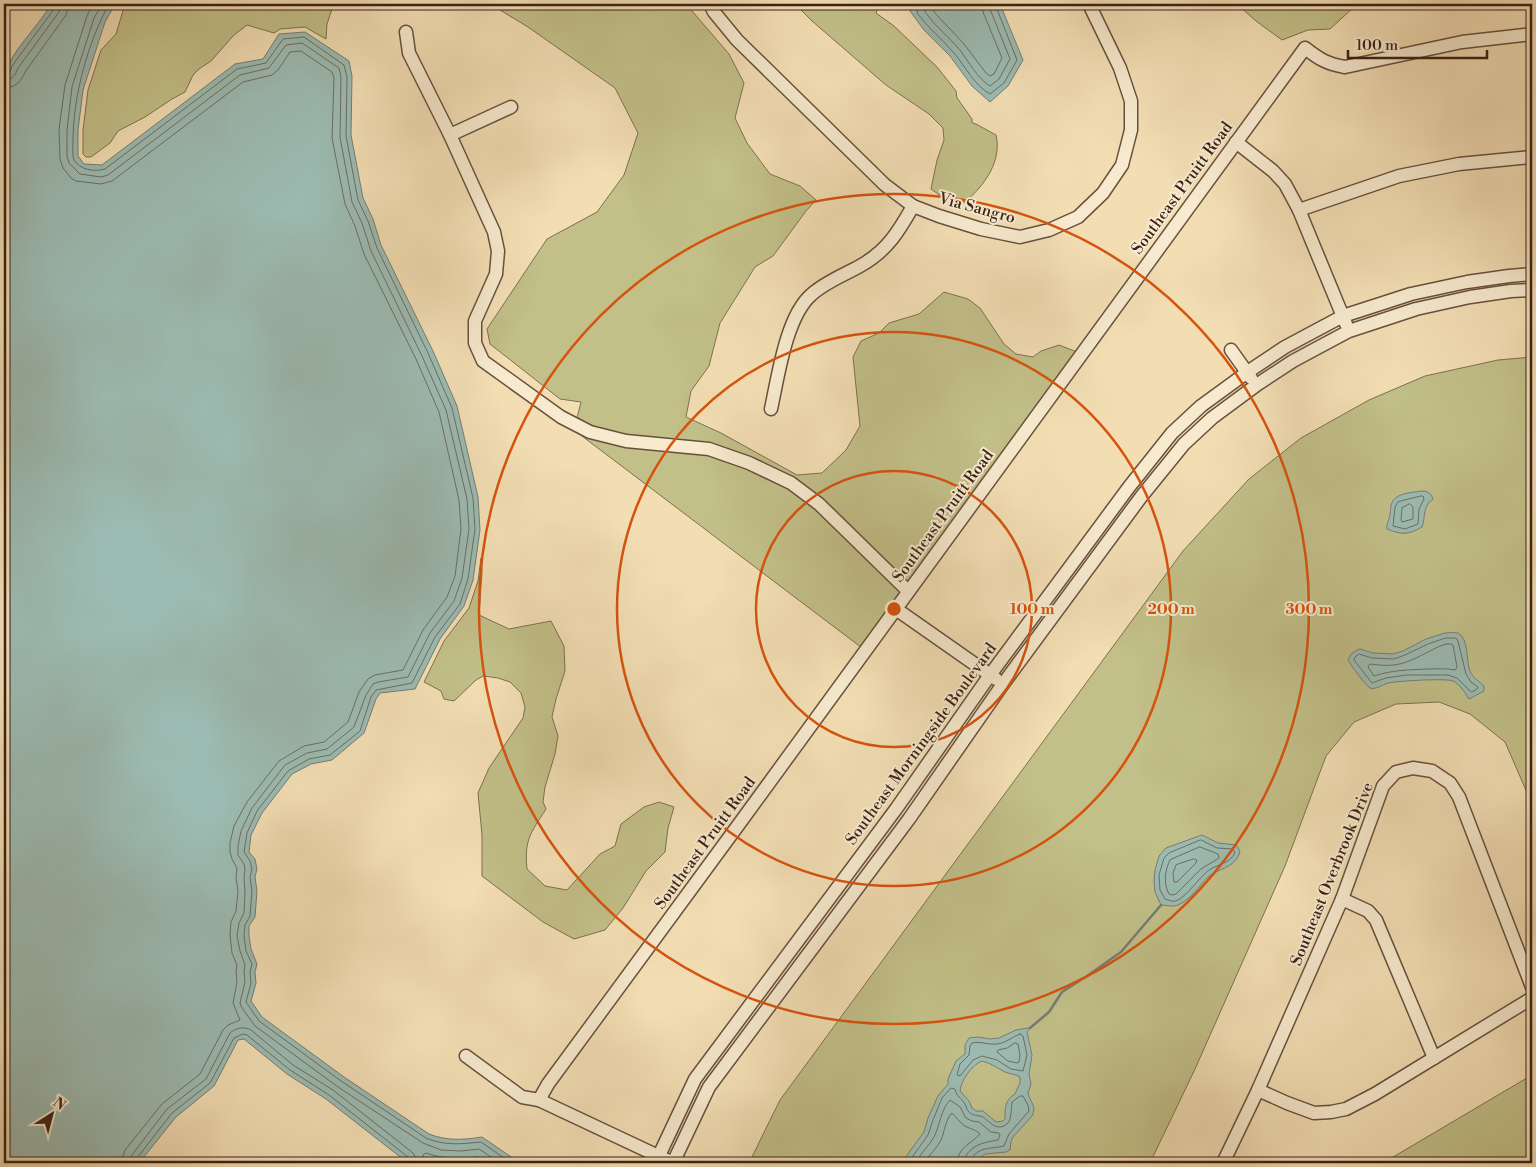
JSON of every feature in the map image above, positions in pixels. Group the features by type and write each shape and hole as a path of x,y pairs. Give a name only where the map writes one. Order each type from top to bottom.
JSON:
{"street":[{"name":"Via Sangro","path":"710,4 714,12 737,40 885,185 913,206 981,229 1020,237 1050,230 1078,217 1103,193 1122,165 1131,130 1131,101 1120,68 1089,4"},
{"path":"406,32 409,53 450,135 494,232 498,251 496,274 476,321 476,343 483,361 561,417 590,432 626,441 708,449 749,463 790,483 819,504 908,591"},
{"name":"Southeast Pruitt Road","path":"539,1100 548,1084 1305,48 1320,60 1345,67 1462,42 1532,34"},
{"path":"450,135 511,107"},
{"path":"1236,142 1273,171 1285,184 1299,210 1349,331"},
{"path":"1299,210 1399,176 1459,164 1532,156"},
{"path":"771,409 788,334 796,315 809,295 826,283 863,264 885,248 897,234 913,206"},
{"name":"Southeast Morningside Boulevard","path":"657,1160 695,1079 906,795 990,675 1172,433 1194,413 1247,372 1285,347 1343,316 1412,294 1467,282 1532,274"},
{"path":"1467,282 1470,297"},
{"name":"Southeast Morningside Boulevard","path":"673,1163 709,1087 919,805 1003,684 1159,474 1184,444 1212,418 1256,386 1293,361 1349,331 1416,309 1470,297 1532,290"},
{"path":"1231,350 1256,386"},
{"path":"1146,466 1159,474"},
{"path":"1067,571 1080,580"},
{"path":"896,609 1003,684"},
{"name":"Southeast Overbrook Drive","path":"1223,1163 1258,1090 1342,899 1383,786 1396,772 1413,768 1432,771 1450,783 1459,797 1532,987"},
{"path":"906,795 919,805"},
{"path":"1342,899 1368,911 1376,920 1434,1058"},
{"path":"819,912 832,922"},
{"path":"1258,1090 1314,1113 1346,1109 1532,998"},
{"path":"733,1028 745,1038"},
{"path":"466,1056 522,1097 539,1100 657,1160 673,1163"}],"shaded area":[{"path":"125,4 332,4 333,6 327,24 326,39 305,27 280,29 274,33 247,25 234,35 211,61 193,75 185,92 118,131 110,143 91,157 86,157 83,154 83,130 88,90 101,50 116,34"},
{"path":"490,4 540,4 545,7 555,4 686,4 729,54 744,83 735,118 747,143 770,174 800,186 816,200 773,256 755,267 720,323 709,366 691,391 686,417 721,433 797,475 822,473 846,450 860,426 853,357 861,341 879,333 889,323 919,314 944,292 968,299 980,308 1004,344 1016,354 1033,357 1041,351 1059,345 1077,352 862,648 574,430 581,402 560,399 490,344 487,329 547,239 597,212 624,175 638,133 615,88 528,27"},
{"path":"795,4 879,4 876,13 894,26 937,67 956,91 957,98 972,119 972,123 996,135 996,154 990,172 979,188 965,202 947,199 931,189 937,160 944,140 943,128 929,114 886,85"},
{"path":"1237,4 1379,4 1354,7 1330,29 1308,30 1282,40"},
{"path":"1532,357 1532,804 1505,742 1470,714 1439,702 1396,704 1354,722 1326,756 1285,866 1195,1069 1150,1163 749,1163 780,1100 1183,551 1249,479 1301,438 1369,400 1425,376 1498,360"},
{"path":"481,558 479,615 509,629 551,621 564,646 565,671 552,717 558,736 555,754 545,787 543,802 546,809 536,824 528,843 527,869 545,886 567,890 600,854 615,846 621,824 644,807 659,802 674,807 668,828 665,852 646,871 623,908 605,930 574,939 543,922 482,876 482,835 478,793 489,768 523,718 525,707 521,693 510,682 483,676 476,680 454,701 444,699 441,691 424,682 444,641 469,608 478,581"},
{"path":"1532,1075 1532,1163 1383,1163"}],"water":[{"path":"51,4 115,4 105,22 83,90 78,130 78,156 84,164 102,165 235,64 263,59 279,34 305,32 349,61 352,76 351,135 363,198 373,219 381,245 433,351 457,406 478,497 480,530 473,580 464,606 440,639 415,689 380,693 364,733 332,760 311,764 292,774 262,813 251,835 249,852 255,859 257,891 255,917 249,926 249,936 251,949 257,964 255,972 256,983 251,1001 262,1017 344,1077 429,1134 455,1139 482,1137 520,1163 408,1163 326,1099 287,1074 244,1039 238,1040 214,1086 176,1117 139,1163 4,1163 4,76 13,57"},
{"path":"916,4 1000,4 1023,60 1008,86 990,102 972,86 950,56 924,30 910,11"},
{"path":"1421,491 1431,495 1433,499 1427,505 1422,527 1413,532 1405,533 1387,529 1392,502 1395,498 1403,494"},
{"path":"1445,633 1458,633 1462,636 1466,645 1470,671 1474,678 1484,686 1484,691 1469,699 1458,684 1449,680 1401,681 1370,688 1348,660 1351,654 1360,649 1373,653 1393,654 1426,639"},
{"path":"1202,835 1218,843 1236,845 1240,851 1238,857 1231,864 1208,877 1184,902 1175,906 1161,905 1155,892 1154,881 1159,856 1166,848"},
{"path":"1030,1028 1027,1032 1032,1055 1029,1074 1031,1084 1028,1093 1034,1109 1032,1116 1013,1137 1010,1150 985,1154 974,1163 902,1163 924,1132 938,1096 948,1084 948,1079 956,1061 965,1054 965,1045 969,1038 999,1038 1016,1030","holes":["982,1061 1020,1077 1020,1083 1015,1094 1006,1104 1005,1119 1003,1121 996,1122 983,1111 976,1111 960,1091 962,1082 971,1069"]}],"waterway":[{"path":"1030,1028 1049,1012 1062,992 1121,952 1161,905"}]}
